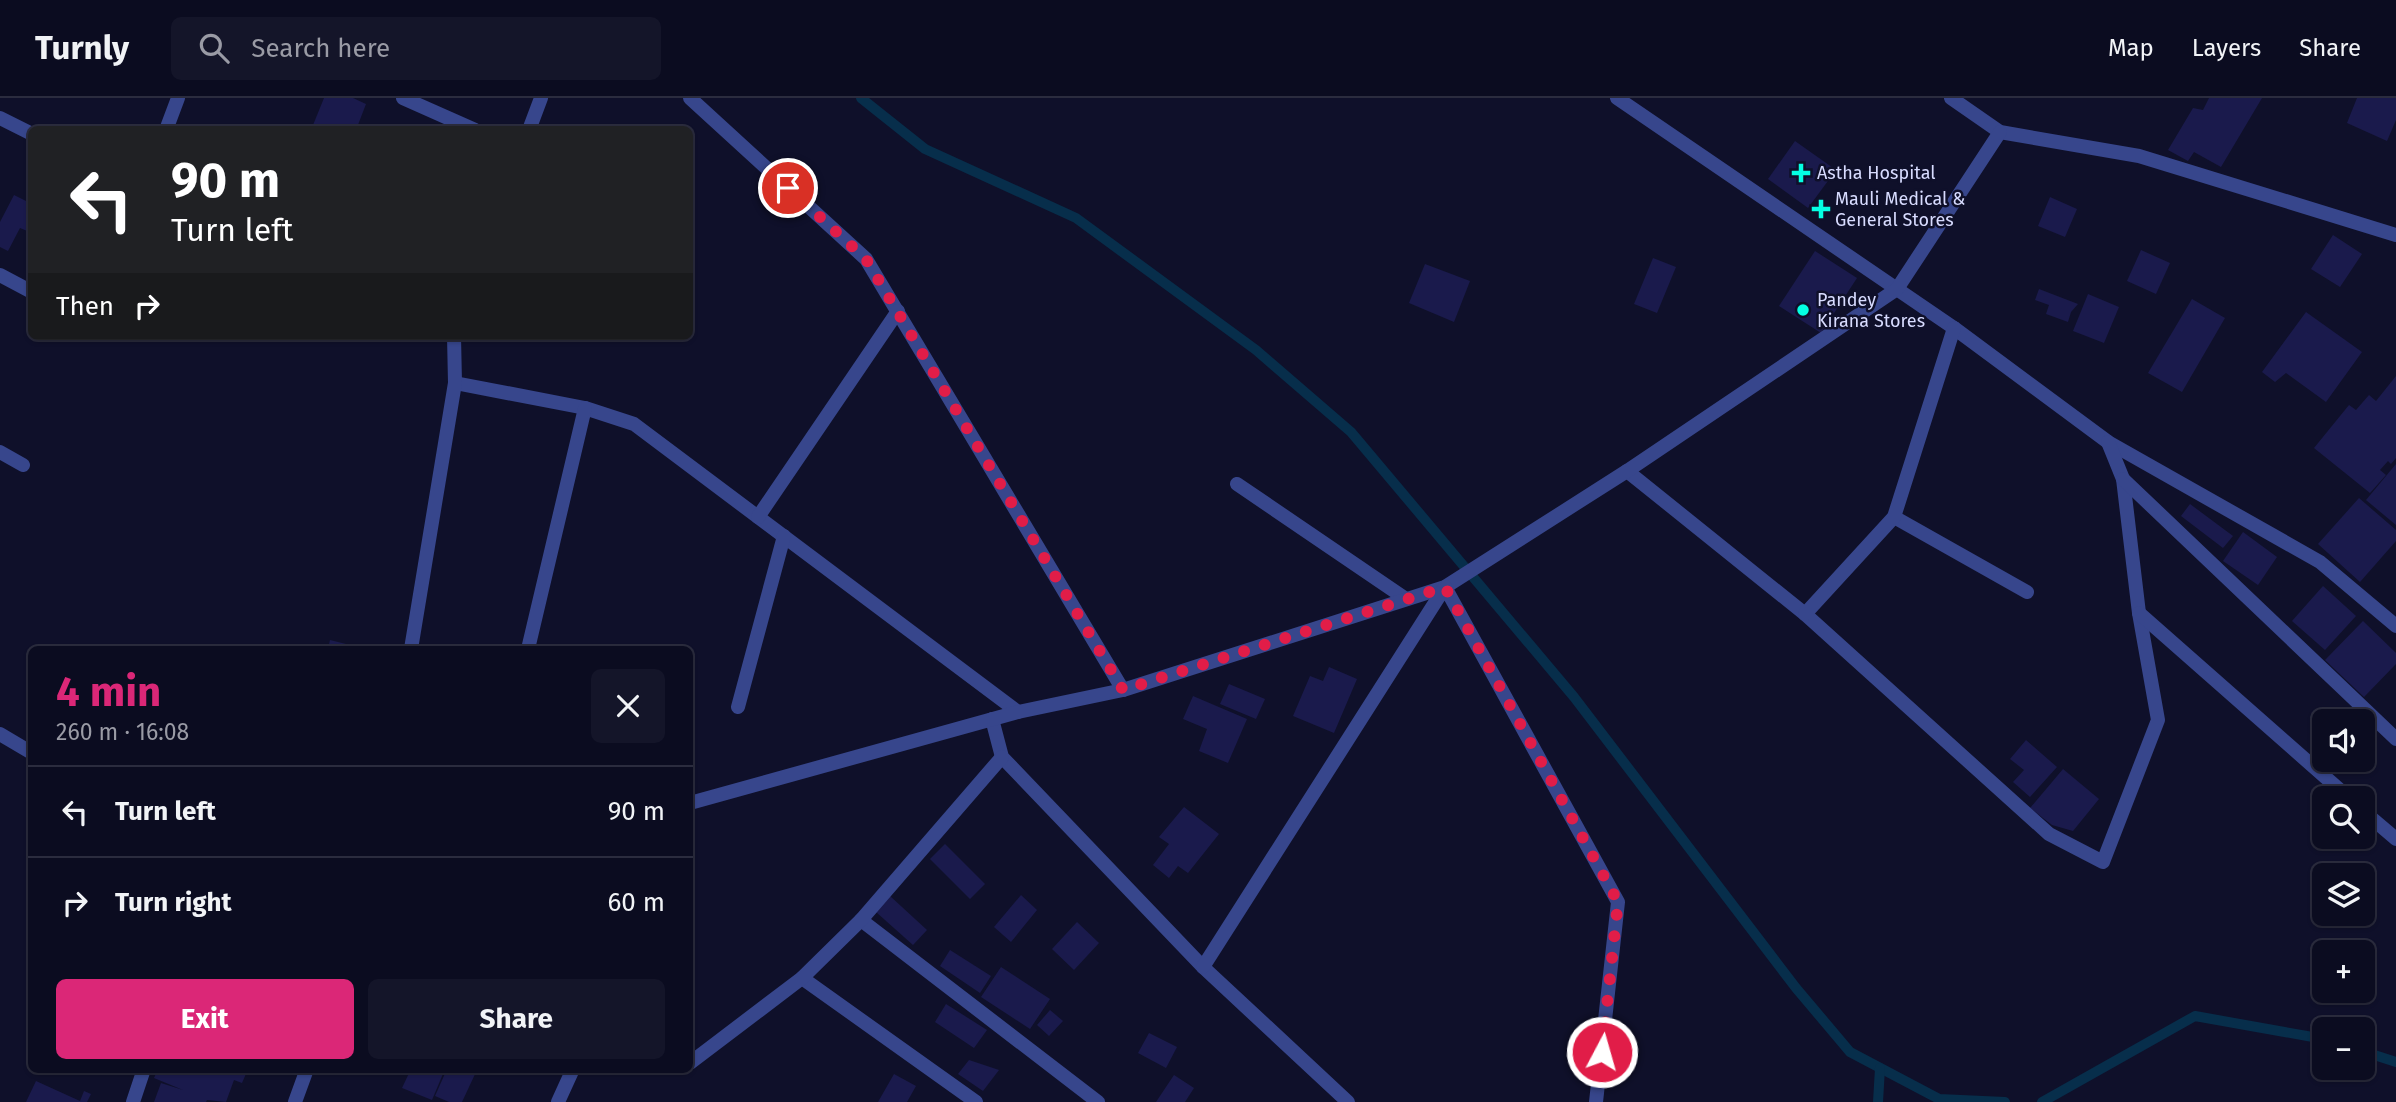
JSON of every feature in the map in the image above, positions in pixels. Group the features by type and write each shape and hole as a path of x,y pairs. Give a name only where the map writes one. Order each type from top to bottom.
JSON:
{"street":[{"path":"168,126 178,98"},
{"path":"402,98 466,126"},
{"path":"530,126 541,98"},
{"path":"690,98 866,259 1123,690"},
{"path":"1617,98 1954,328 2108,442 2320,562 2396,626"},
{"path":"1958,100 2000,132 2139,156 2396,235"},
{"path":"0,118 28,132"},
{"path":"693,802 1018,712 1123,690 1445,587 1627,471 1897,289 2000,132"},
{"path":"0,275 28,290"},
{"path":"758,517 898,312"},
{"path":"1805,614 1894,517 1954,328"},
{"path":"411,646 455,383 454,340"},
{"path":"455,383 585,408 634,424 1018,712"},
{"path":"529,646 585,408"},
{"path":"1627,471 1805,614 2049,834 2104,862 2158,720 2139,613 2123,480 2108,442"},
{"path":"0,452 23,465"},
{"path":"2123,480 2396,739"},
{"path":"1237,484 1406,599"},
{"path":"1894,517 2027,592"},
{"path":"738,707 784,536"},
{"path":"1202,967 1445,587"},
{"path":"1445,587 1618,902 1596,1102"},
{"path":"2139,613 2335,786"},
{"path":"992,719 1002,757 1202,967 1348,1102"},
{"path":"0,734 28,751"},
{"path":"693,1061 802,978 861,920 1002,757"},
{"path":"2375,821 2396,839"},
{"path":"861,920 1098,1102"},
{"path":"802,978 976,1102"},
{"path":"133,1102 143,1073"},
{"path":"295,1102 306,1073"},
{"path":"558,1102 571,1073"}],"building":[{"path":"324,98 353,98 366,104 358,126 313,126"},
{"path":"2209,98 2262,98 2221,167 2194,152 2188,161 2168,150 2193,108 2203,110"},
{"path":"2357,98 2396,98 2396,120 2387,141 2347,123"},
{"path":"1795,141 1836,170 1808,208 1768,179"},
{"path":"14,195 28,202 28,231 20,228 8,251 0,247 0,222"},
{"path":"2050,197 2077,209 2065,237 2038,226"},
{"path":"2333,235 2362,254 2340,287 2311,269"},
{"path":"2141,250 2170,263 2156,294 2127,281"},
{"path":"1815,251 1857,278 1821,333 1779,306"},
{"path":"1653,258 1676,267 1657,313 1634,304"},
{"path":"1425,264 1470,281 1454,322 1409,303"},
{"path":"2039,289 2078,304 2071,312 2068,322 2046,314 2049,305 2035,300"},
{"path":"2088,294 2119,307 2104,343 2073,331"},
{"path":"2192,299 2225,318 2182,392 2148,373"},
{"path":"2306,312 2362,352 2326,402 2286,373 2275,382 2262,372"},
{"path":"2396,376 2396,458 2391,464 2388,461 2380,470 2386,475 2370,493 2314,448 2349,405 2356,410 2369,395 2376,401"},
{"path":"2396,464 2396,525 2366,500"},
{"path":"2359,498 2396,530 2396,541 2360,582 2318,544"},
{"path":"2190,504 2233,536 2223,548 2181,516"},
{"path":"2243,532 2277,557 2258,585 2223,561"},
{"path":"2323,586 2356,616 2325,650 2292,621"},
{"path":"2363,621 2396,653 2396,664 2364,697 2325,660"},
{"path":"330,640 354,646 329,646"},
{"path":"1329,667 1357,679 1334,733 1293,716 1310,676 1323,681"},
{"path":"1229,684 1265,699 1256,719 1220,704"},
{"path":"1193,696 1247,719 1228,763 1199,751 1207,729 1183,719"},
{"path":"2026,740 2057,767 2030,797 2013,782 2024,770 2010,759"},
{"path":"2063,769 2099,799 2073,831 2052,825 2030,808"},
{"path":"1184,807 1219,834 1188,873 1178,866 1169,878 1153,865 1169,844 1159,837"},
{"path":"945,844 985,884 970,899 930,859"},
{"path":"1021,895 1037,910 1011,942 994,927"},
{"path":"890,896 927,930 913,945 876,912"},
{"path":"1077,922 1099,943 1074,970 1052,949"},
{"path":"950,950 991,976 980,993 940,966"},
{"path":"1001,967 1050,999 1030,1029 981,997"},
{"path":"946,1004 987,1030 974,1048 935,1022"},
{"path":"1050,1010 1063,1021 1049,1036 1037,1025"},
{"path":"1149,1033 1177,1047 1166,1068 1138,1053"},
{"path":"969,1060 999,1070 983,1091 958,1074"},
{"path":"156,1073 246,1073 242,1083 234,1080 226,1102 154,1102 161,1083 183,1090 154,1078"},
{"path":"409,1073 443,1073 432,1100 402,1088"},
{"path":"445,1073 476,1073 462,1102 449,1102 435,1096"},
{"path":"894,1074 916,1086 907,1102 878,1102"},
{"path":"1174,1075 1194,1088 1185,1102 1156,1102"},
{"path":"36,1081 80,1101 84,1091 91,1094 87,1102 26,1102"}],"waterway":[{"path":"861,98 925,149 1076,218 1256,350 1351,432 1574,697 1796,988 1850,1052 1939,1099 2005,1102"},
{"path":"2042,1102 2195,1016 2312,1037"},
{"path":"2375,1055 2396,1062"},
{"path":"1878,1102 1880,1068"}],"place":[{"name":"Astha Hospital","path":"1801,173"},
{"name":"Mauli Medical & General Stores","path":"1821,209"},
{"name":"Pandey Kirana Stores","path":"1803,310"}],"route":[{"path":"788,188 866,259 1123,690 1445,587 1618,902 1602,1052"}]}
